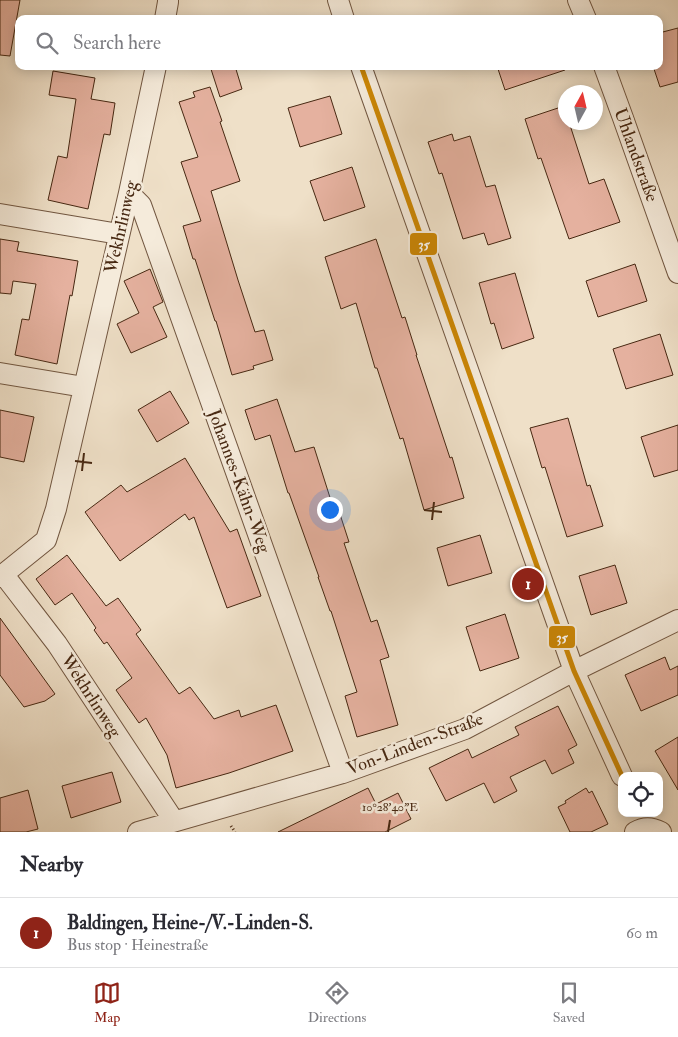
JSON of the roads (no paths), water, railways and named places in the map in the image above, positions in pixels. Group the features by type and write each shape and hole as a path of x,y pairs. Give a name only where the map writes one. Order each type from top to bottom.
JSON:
{"street":[{"path":"166,15 168,0"},
{"path":"338,0 343,15"},
{"path":"578,0 584,15"},
{"name":"Wekhrlinweg","path":"155,70 129,193 56,509 46,540 2,576 57,644 174,821"},
{"path":"361,70 574,671 620,772"},
{"name":"Uhlandstraße","path":"605,70 678,273"},
{"name":"Johannes-Kähn-Weg","path":"129,193 141,205 343,772"},
{"path":"0,214 119,234"},
{"path":"0,373 84,387"},
{"name":"Von-Linden-Straße","path":"138,832 343,772 465,729 574,671 678,620"}],"place":[{"name":"Baldingen, Heine-/V.-Linden-S.","path":"528,584"}]}
